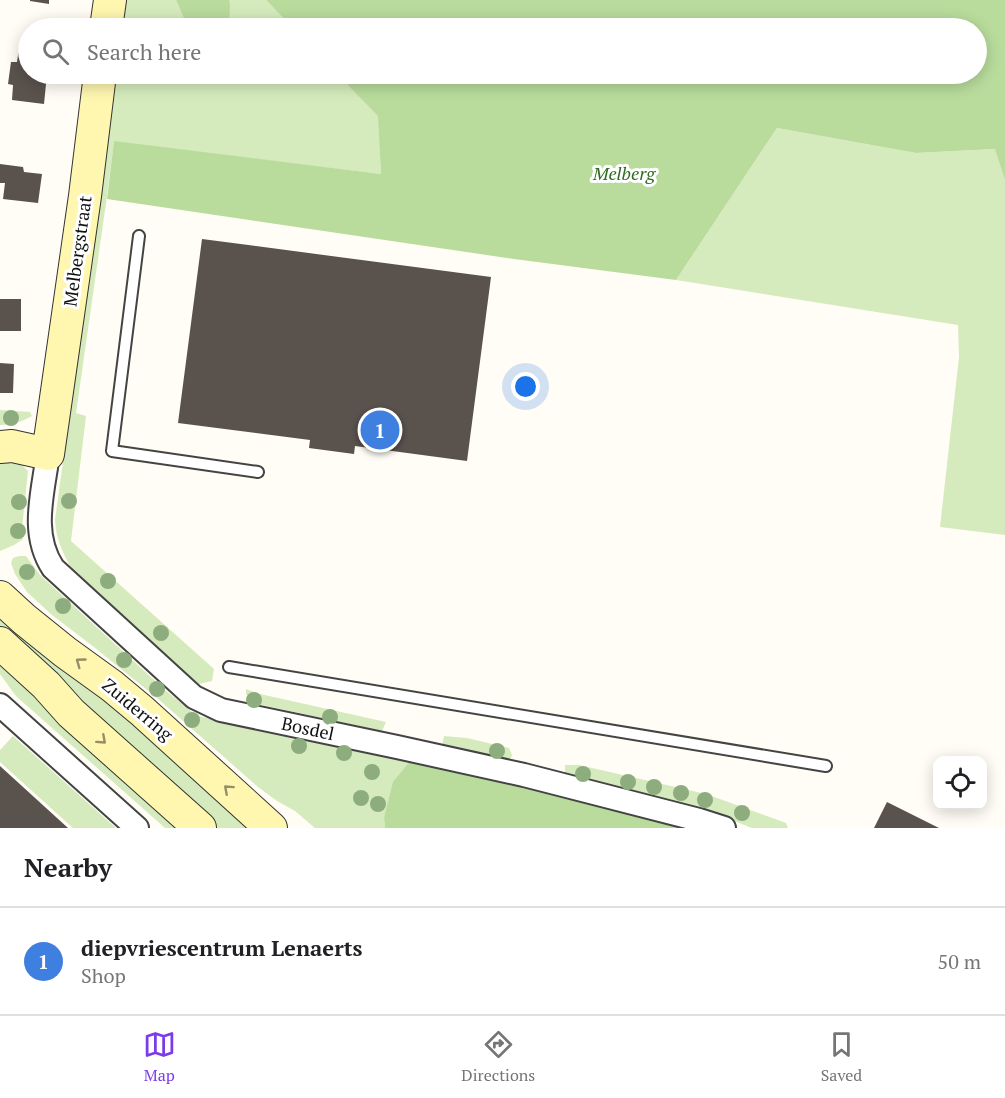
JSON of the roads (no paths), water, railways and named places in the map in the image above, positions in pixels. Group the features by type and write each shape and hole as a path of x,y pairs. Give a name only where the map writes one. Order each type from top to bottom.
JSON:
{"main road":[{"path":"107,18 110,0"},
{"name":"Melbergstraat","path":"50,441 99,84"},
{"path":"0,430 50,441"},
{"path":"0,447 50,441"},
{"name":"Zuiderring","path":"0,597 24,619 135,705 271,828"},
{"path":"0,643 71,713 200,828"}],"street":[{"name":"Bosdel","path":"50,441 39,529 46,557 60,575 194,697 221,710 524,775 724,828"},
{"path":"0,705 137,828"}],"lane":[{"path":"139,236 112,451 258,472"},
{"path":"229,667 826,766"}],"place":[{"name":"diepvriescentrum Lenaerts","path":"380,430"}],"park label":[{"name":"Melberg","path":"624,173"}]}
